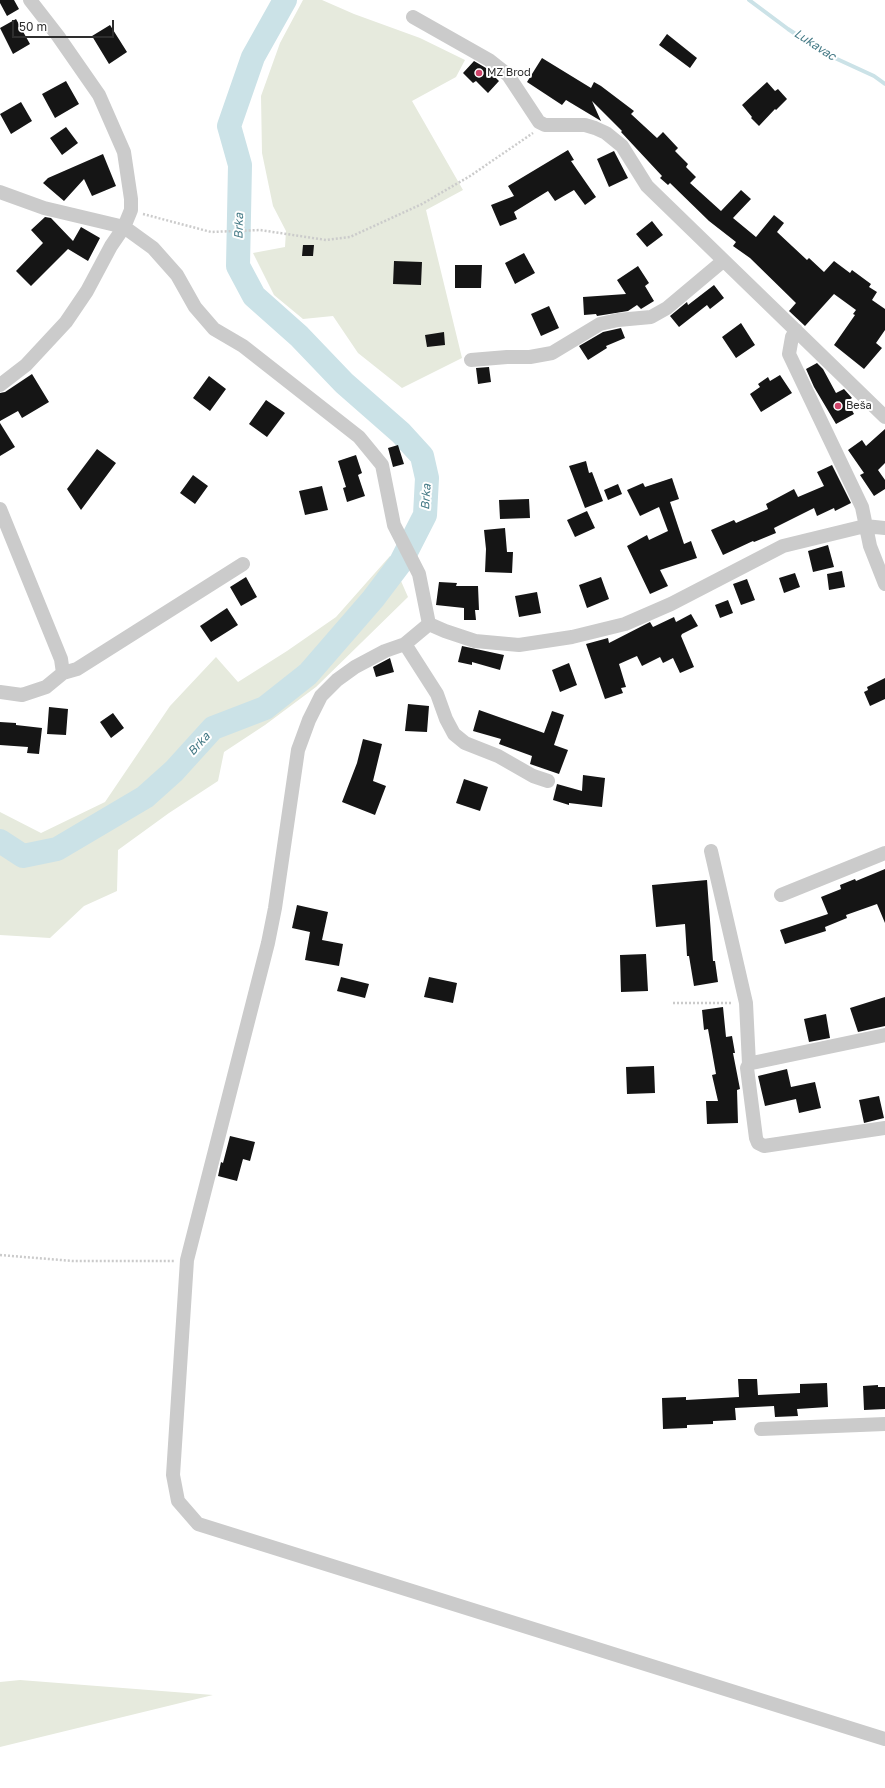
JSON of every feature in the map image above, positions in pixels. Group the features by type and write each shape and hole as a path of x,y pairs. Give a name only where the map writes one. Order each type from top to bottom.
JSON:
{"street":[{"path":"0,385 26,365 66,322 87,291 111,246 124,227 130,210 131,199 124,152 99,95 58,36 30,0"},
{"path":"413,17 489,60 508,75 539,122 545,125 585,125 606,133 622,146 647,186 885,417"},
{"path":"0,192 44,208 124,227 154,248 177,275 196,307 214,329 242,346 359,437 382,465 394,525 419,574 429,624"},
{"path":"471,360 530,357 552,353 600,324 651,317 667,308 723,261"},
{"path":"796,330 792,337 789,354 862,507 870,546 885,584"},
{"path":"0,509 61,658 63,673"},
{"path":"429,624 445,632 475,641 519,644 572,637 625,624 671,604 783,546 865,526 885,528"},
{"path":"0,692 22,695 46,687 63,673 77,669 243,564"},
{"path":"429,624 405,644 379,654 355,666 337,680 321,696 309,720 298,750 275,908 268,943 187,1260 173,1475 178,1501 198,1524 885,1738"},
{"path":"405,644 437,694 446,719 454,734 465,743 498,756 533,776 548,781"},
{"path":"712,851 746,1003 749,1064 747,1068 756,1138 758,1143 764,1146 885,1128"},
{"path":"782,895 885,854"},
{"path":"749,1064 885,1035"},
{"path":"761,1429 885,1424"}],"path":[{"path":"130,210 211,232 260,230 326,240 350,237 422,204 470,176 545,125"},
{"path":"673,1003 746,1003"},
{"path":"0,1255 74,1261 187,1260"}],"shaded area":[{"path":"303,0 322,0 354,14 420,38 465,60 456,77 412,101 463,190 426,210 462,358 402,388 358,353 333,316 303,319 274,295 253,253 285,247 286,231 273,206 262,153 261,96 280,43"},
{"path":"390,556 408,597 316,687 265,725 224,752 218,781 169,813 118,850 117,891 84,906 50,938 0,935 0,812 41,833 105,802 170,706 216,657 238,682 287,651 336,617"},
{"path":"20,1680 213,1695 0,1747 0,1682"}],"building":[{"path":"0,0 14,0 19,9 7,16 0,3"},
{"path":"16,19 30,44 13,54 0,28"},
{"path":"110,25 127,52 109,64 92,36"},
{"path":"667,34 697,58 690,68 659,45"},
{"path":"542,58 591,88 594,82 601,86 634,111 631,114 657,138 663,132 678,148 675,151 688,164 686,167 696,177 690,183 721,211 741,190 751,199 733,218 756,237 774,215 784,223 777,232 807,260 809,258 824,272 834,261 850,273 852,270 871,284 869,287 877,292 872,300 885,309 885,330 876,343 882,348 864,369 834,345 855,315 853,314 856,310 834,294 805,326 789,311 796,303 750,258 733,246 736,242 709,221 670,183 668,185 660,178 662,176 621,132 622,131 592,101 601,121 566,100 562,105 527,82"},
{"path":"474,61 486,68 499,81 488,93 476,81 473,83 463,73"},
{"path":"66,81 79,104 55,118 42,94"},
{"path":"767,82 775,91 778,89 787,99 759,126 742,105"},
{"path":"21,102 32,121 11,134 0,114"},
{"path":"66,127 78,143 62,155 50,138"},
{"path":"568,150 574,160 571,161 596,197 585,205 574,190 555,201 548,191 514,212 517,219 500,226 491,205 514,196 508,186"},
{"path":"614,151 628,178 609,187 597,159"},
{"path":"103,154 116,186 92,196 84,179 64,201 43,183 48,178"},
{"path":"45,217 51,218 73,241 81,227 100,238 88,261 68,249 31,286 16,271 43,243 31,230"},
{"path":"652,221 663,235 647,247 636,234"},
{"path":"303,245 314,245 313,256 302,256"},
{"path":"524,253 535,273 515,284 505,263"},
{"path":"394,261 422,262 421,285 393,284"},
{"path":"455,265 482,265 481,288 455,288"},
{"path":"638,266 649,283 645,286 654,301 641,309 637,305 628,311 597,316 596,314 584,315 583,297 626,294 617,280"},
{"path":"714,285 724,298 710,309 707,305 679,327 670,316 687,302 688,305"},
{"path":"549,306 559,328 541,336 531,314"},
{"path":"741,323 755,345 736,358 722,337"},
{"path":"621,328 625,338 606,346 607,348 588,360 579,346 603,332"},
{"path":"444,332 445,345 427,347 425,335"},
{"path":"817,363 823,369 836,393 844,389 852,398 847,401 854,414 836,424 814,387 806,369"},
{"path":"489,367 491,382 478,384 476,368"},
{"path":"32,374 49,402 22,418 18,411 0,421 0,393 5,392"},
{"path":"780,375 792,393 761,412 750,394 760,387 758,384 768,377 770,381"},
{"path":"209,376 226,389 210,411 193,398"},
{"path":"266,400 285,413 267,437 249,424"},
{"path":"0,423 15,447 0,456"},
{"path":"885,429 885,463 878,470 885,480 885,489 874,496 860,475 864,473 848,450 862,440 866,446"},
{"path":"398,445 404,464 393,467 388,448"},
{"path":"97,449 116,463 81,510 67,489"},
{"path":"356,455 362,473 358,475 365,496 347,502 343,488 346,487 338,461"},
{"path":"586,461 589,473 592,472 603,501 585,508 569,466"},
{"path":"832,465 851,503 835,511 834,508 817,516 814,508 774,528 776,533 754,542 753,541 723,555 711,530 734,520 736,523 768,509 766,504 794,489 798,497 824,486 817,472"},
{"path":"193,475 208,486 195,504 180,493"},
{"path":"672,478 679,499 670,502 684,544 691,541 697,558 660,570 668,586 650,594 627,546 647,535 649,540 668,531 659,507 640,516 627,490 643,483 645,487"},
{"path":"618,484 622,494 608,500 604,490"},
{"path":"322,486 328,510 305,515 299,491"},
{"path":"529,499 530,518 500,519 499,500"},
{"path":"587,511 595,528 575,537 567,520"},
{"path":"505,528 507,552 513,552 512,573 485,572 486,549 484,530"},
{"path":"828,545 834,567 813,572 808,551"},
{"path":"842,571 845,587 829,590 827,574"},
{"path":"795,573 800,587 784,593 779,578"},
{"path":"246,577 257,597 241,606 230,587"},
{"path":"601,577 609,599 587,608 579,585"},
{"path":"747,579 755,600 741,605 733,584"},
{"path":"439,582 457,583 456,586 478,586 479,610 475,610 476,620 464,620 464,608 436,605"},
{"path":"537,592 541,613 519,617 515,596"},
{"path":"728,600 733,613 720,618 715,605"},
{"path":"227,608 238,625 211,642 200,626"},
{"path":"691,614 698,626 682,634 681,636 694,667 680,673 673,658 663,663 660,657 642,666 637,656 619,664 626,687 621,688 623,693 605,699 586,644 608,638 609,643 650,622 653,627 674,617 676,622"},
{"path":"462,646 504,655 500,670 472,662 472,665 458,662"},
{"path":"390,658 394,672 376,677 373,667"},
{"path":"569,663 577,685 560,692 552,670"},
{"path":"885,678 885,699 870,706 864,692 868,690 867,687"},
{"path":"408,704 429,706 427,732 405,731"},
{"path":"49,707 68,709 66,735 47,734"},
{"path":"479,710 544,733 552,711 564,715 554,745 568,750 559,774 530,764 532,756 499,744 501,739 473,731"},
{"path":"113,713 124,728 111,738 100,722"},
{"path":"0,722 16,723 16,725 42,728 39,754 27,753 28,747 0,745"},
{"path":"363,739 382,744 373,781 386,786 375,815 342,802 357,763"},
{"path":"583,775 605,778 602,807 569,803 569,805 553,800 557,784 582,791"},
{"path":"464,779 488,787 480,811 456,803"},
{"path":"885,869 885,923 877,904 846,915 847,918 825,927 826,931 785,944 780,930 828,914 821,897 841,889 840,885 855,879 856,881"},
{"path":"707,880 713,961 715,961 718,982 694,986 689,956 687,956 685,924 656,927 652,885"},
{"path":"297,905 328,912 322,940 343,944 339,966 305,960 310,932 292,928"},
{"path":"646,954 648,991 621,992 620,955"},
{"path":"341,977 369,984 365,998 337,991"},
{"path":"429,977 457,983 453,1003 424,997"},
{"path":"885,997 885,1026 858,1032 850,1008"},
{"path":"723,1007 726,1037 732,1036 735,1053 733,1053 740,1089 737,1090 738,1123 707,1124 706,1101 718,1101 712,1075 716,1074 708,1029 704,1030 702,1010"},
{"path":"826,1014 830,1038 809,1042 804,1019"},
{"path":"654,1066 655,1093 627,1094 626,1067"},
{"path":"787,1069 791,1087 815,1082 821,1108 799,1113 796,1099 765,1106 758,1076"},
{"path":"879,1096 884,1118 864,1123 859,1100"},
{"path":"230,1136 255,1142 250,1161 243,1159 237,1181 218,1176"},
{"path":"738,1379 757,1379 758,1395 800,1393 800,1384 827,1383 828,1407 797,1409 798,1416 775,1417 774,1406 735,1408 736,1420 713,1421 713,1424 687,1425 687,1428 663,1429 662,1398 686,1397 686,1400 739,1397"},
{"path":"878,1385 878,1387 885,1387 885,1409 864,1410 863,1386"}],"waterway":[{"name":"Brka","path":"0,841 23,856 57,849 145,797 174,771 213,728 265,708 308,674 373,599 401,562 425,515 427,478 422,456 401,433 344,383 299,336 254,296 238,266 240,165 229,126 253,57 285,0"},
{"name":"Lukavac","path":"749,0 824,53 874,76 885,84"}],"place":[{"name":"MZ Brod","path":"479,73"},
{"name":"Beša","path":"838,406"}]}
